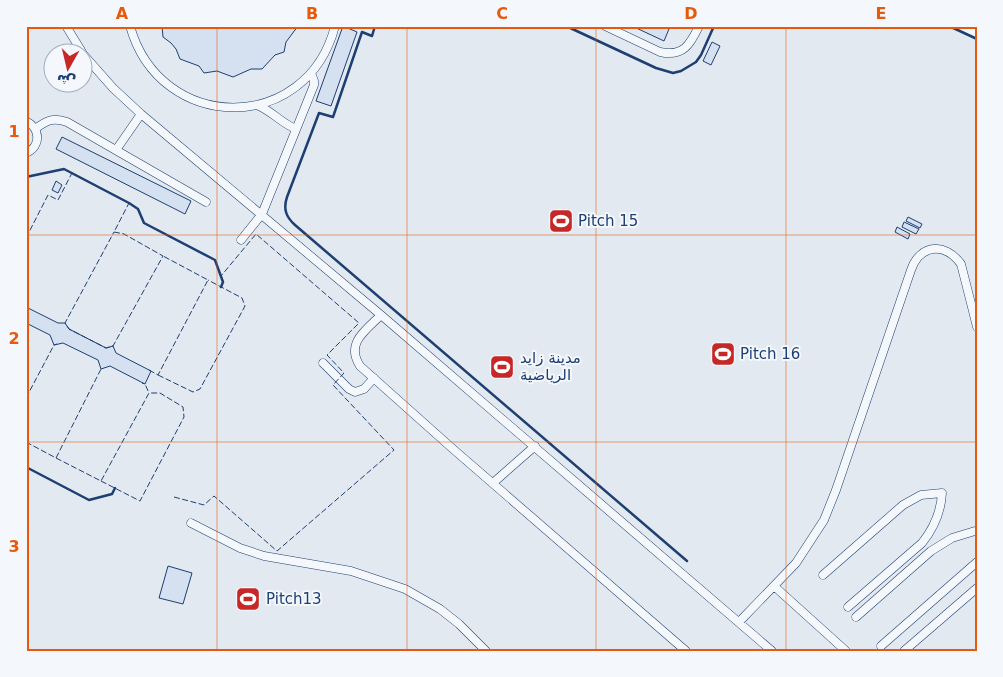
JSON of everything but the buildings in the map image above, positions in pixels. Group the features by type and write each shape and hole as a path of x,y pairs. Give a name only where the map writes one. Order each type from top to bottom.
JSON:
{"lane":[{"path":"66,26 75,42"},
{"path":"130,26 139,52 157,77 182,95 196,101 219,107 242,108 257,105 281,96 302,82 311,73 327,49 335,26"},
{"path":"605,26 660,52 667,53 686,48 691,43 699,26"},
{"path":"92,65 112,88 141,114 535,446 772,651"},
{"path":"241,240 262,214 314,85 311,73"},
{"path":"257,105 296,129"},
{"path":"116,150 141,114"},
{"path":"35,129 45,122 58,118 206,202"},
{"path":"26,121 37,133 37,143 34,148 26,153"},
{"path":"740,622 796,562 824,520 836,490 910,270 920,254 938,248 948,251 955,256 961,264 977,327"},
{"path":"381,315 359,336 354,348 357,361 493,483 686,651"},
{"path":"323,363 355,392 364,389 374,378"},
{"path":"493,483 535,446"},
{"path":"823,575 902,505 921,495 942,493 939,514 922,543 848,606"},
{"path":"191,523 256,554 364,575 418,595 450,616 486,651"},
{"path":"856,617 931,551 952,538 975,531"},
{"path":"881,646 977,562"},
{"path":"774,586 846,651"},
{"path":"904,651 977,588"}],"shaded area":[{"name":"مدينة زايد الرياضية","path":"26,26 949,26 977,39 977,651 26,651"}],"fence":[{"path":"26,238 48,195 58,200 72,173 129,203 114,232"},
{"path":"114,232 124,234 163,256 113,346 106,348 69,329 65,323 114,232"},
{"path":"174,497 204,505 214,496 277,551 394,450 333,385 344,373 327,355 359,323 256,234 221,276"},
{"path":"149,370 158,375 208,280 163,256"},
{"path":"158,375 193,392 200,389 245,306 242,298 208,280"},
{"path":"26,398 54,345 57,344"},
{"path":"26,442 56,458 101,369 100,367"},
{"path":"56,458 101,481 149,393 145,384 142,383"},
{"path":"101,481 140,501 184,417 183,407 160,393 149,393"}],"wall":[{"path":"375,26 372,36 362,32 333,117 319,113 287,197 285,205 287,216 295,225 687,561"},
{"path":"566,26 656,68 673,73 681,71 696,62 714,26"},
{"path":"949,26 977,39"},
{"path":"26,177 64,169 129,203 138,209 144,223 215,260 223,282 221,287"},
{"path":"26,467 89,500 112,494 115,488"}],"place":[{"name":"Pitch 15","path":"561,221"},
{"name":"Pitch 16","path":"723,354"},
{"name":"مدينة زايد الرياضية","path":"502,367"},
{"name":"Pitch13","path":"248,599"}]}
